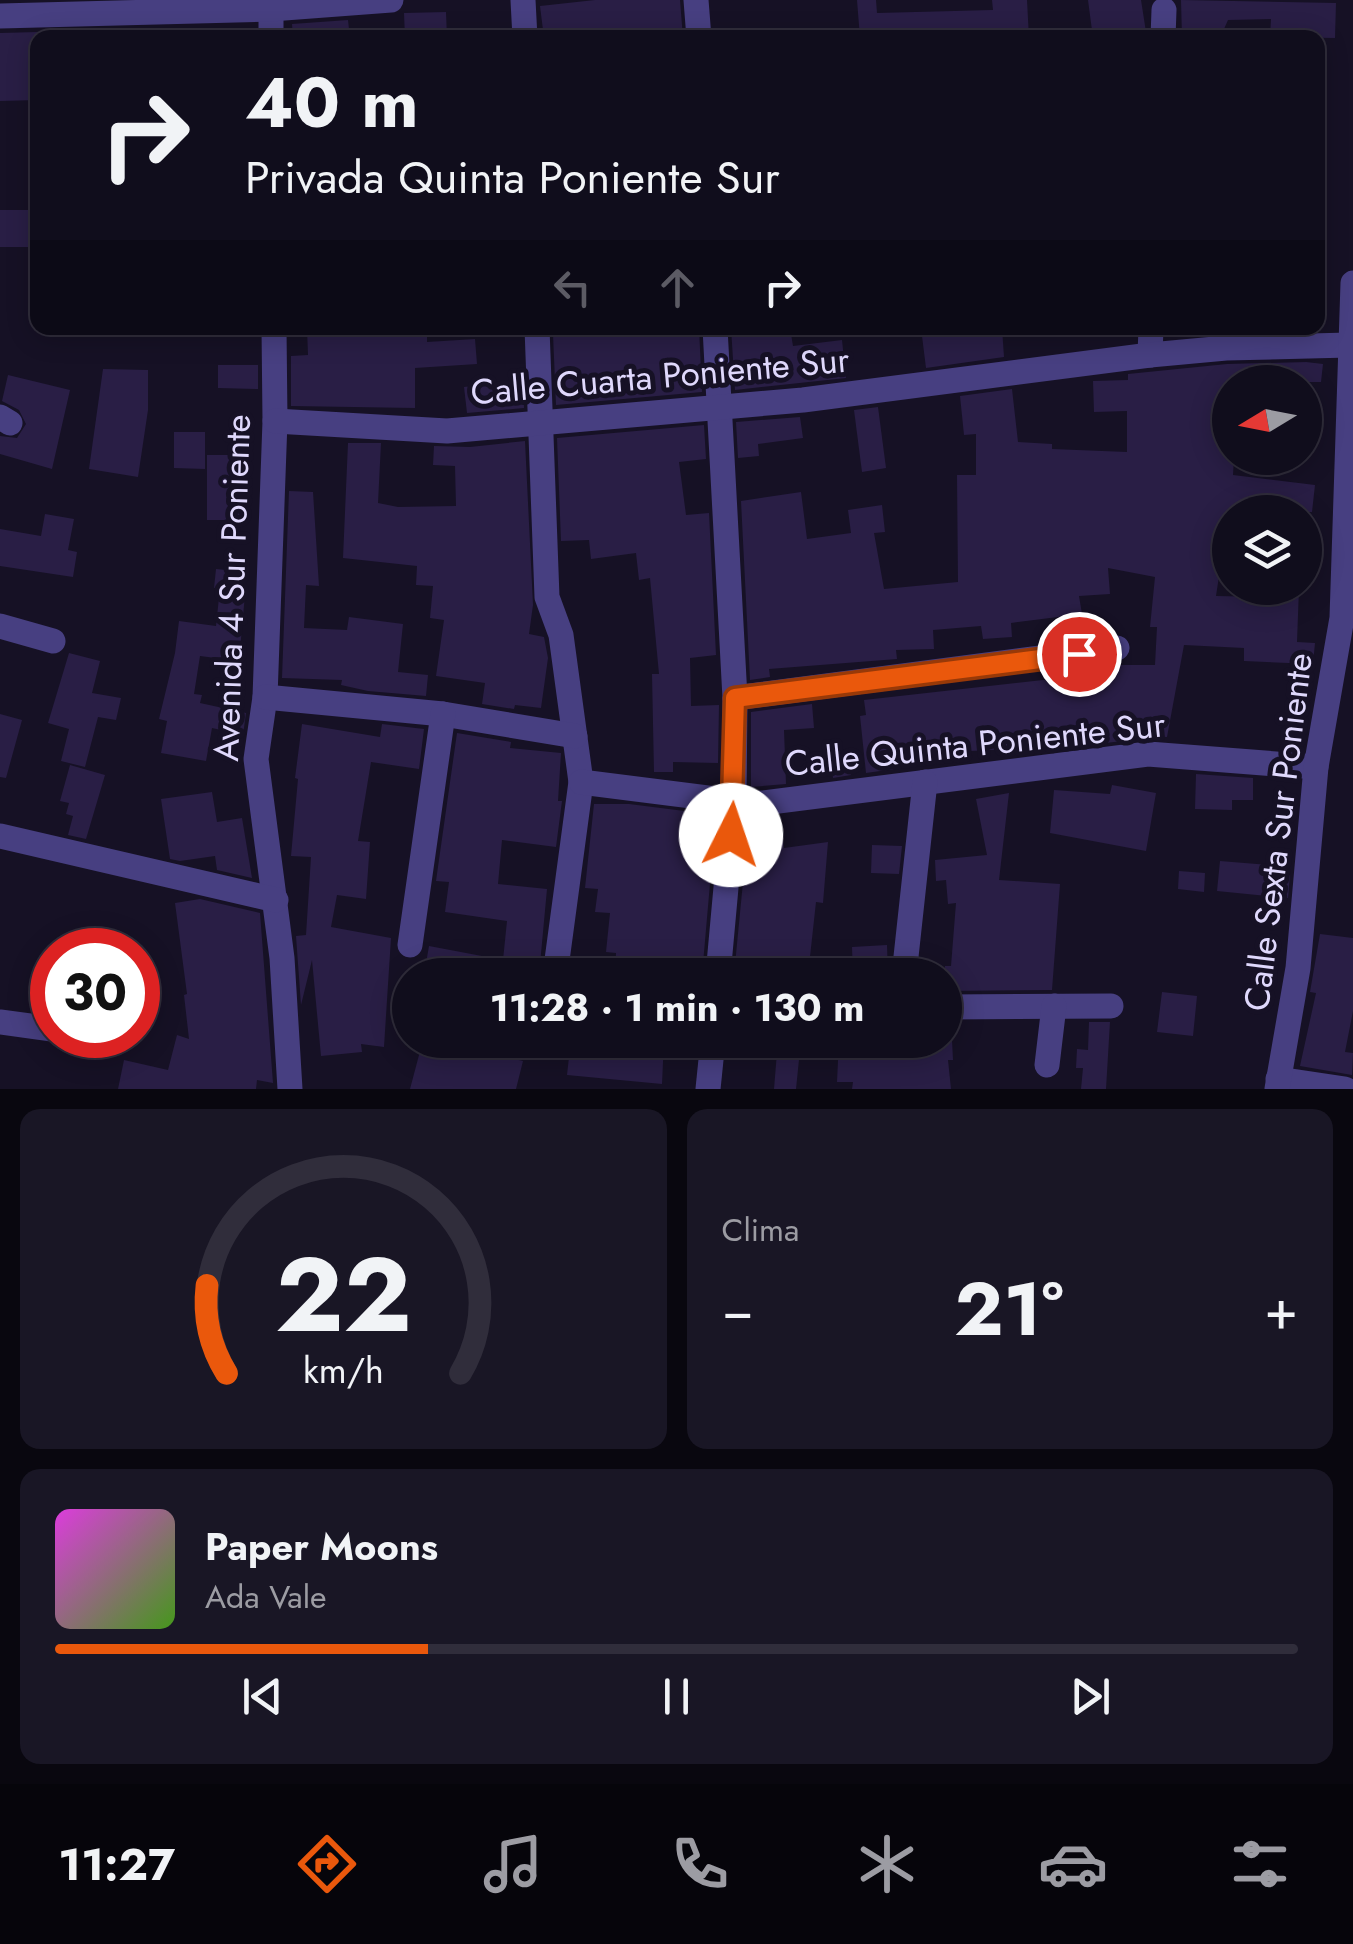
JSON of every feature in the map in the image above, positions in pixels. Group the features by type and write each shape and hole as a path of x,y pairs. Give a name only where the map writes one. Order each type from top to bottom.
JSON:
{"street":[{"path":"0,16 391,0"},
{"path":"523,0 524,30"},
{"path":"696,0 699,30"},
{"path":"271,4 272,30"},
{"path":"1163,30 1164,10"},
{"name":"Calle Sexta Sur Poniente","path":"1278,1084 1298,968 1316,767 1342,618 1353,284"},
{"name":"Avenida 4 Sur Poniente","path":"274,335 266,697 256,759 276,900 290,1089"},
{"path":"538,335 547,597 561,635 581,782 557,958"},
{"path":"715,335 735,698 734,800 720,958"},
{"path":"1150,354 1151,335"},
{"name":"Calle Cuarta Poniente Sur","path":"275,421 447,431 803,400 1150,354 1349,346"},
{"path":"0,626 53,642"},
{"path":"735,698 1117,648"},
{"path":"266,697 443,714 575,736"},
{"path":"410,945 443,714"},
{"name":"Calle Quinta Poniente Sur","path":"581,782 754,804 1148,754 1316,767"},
{"path":"906,958 925,782"},
{"path":"0,836 276,900"},
{"path":"1046,1065 1054,1006"},
{"path":"962,1008 1111,1006"},
{"path":"0,1022 30,1025"},
{"path":"708,1089 711,1058"},
{"path":"1278,1084 1345,1089"}],"building":[{"path":"595,0 680,0 682,30 543,30 540,6"},
{"path":"857,0 876,0 877,13 993,10 992,0 1027,0 1029,30 859,30"},
{"path":"1088,0 1141,0 1146,30 1092,30"},
{"path":"1181,0 1336,3 1335,38 1325,38 1325,30 1270,30 1271,19 1228,20 1224,30 1182,30"},
{"path":"446,12 447,30 405,30 404,13"},
{"path":"348,20 349,30 292,30 292,24"},
{"path":"30,32 30,100 0,101 0,33"},
{"path":"0,210 30,210 30,247 0,247"},
{"path":"307,335 427,335 427,342 475,339 477,364 415,368 415,408 291,406 291,356 308,355"},
{"path":"553,335 699,335 702,392 556,405"},
{"path":"731,335 791,335 793,346 842,340 846,378 735,390"},
{"path":"922,335 1002,335 1004,357 926,368"},
{"path":"1323,364 1322,373 1322,365 1217,365"},
{"path":"218,365 258,365 258,389 218,388"},
{"path":"1212,366 1212,475 1315,485 1314,495 1212,495 1212,605 1298,605 1297,642 1315,643 1313,664 1244,661 1244,648 1184,645 1167,737 1131,736 1131,740 1080,746 970,751 970,757 930,760 930,764 866,773 860,716 866,715 864,700 1079,676 1081,669 1110,665 1155,665 1157,627 1150,627 1155,577 1108,568 1110,594 1079,596 1082,614 1011,623 1012,637 983,639 981,626 933,630 934,649 896,650 897,659 769,669 770,677 750,680 741,501 801,492 807,539 851,533 848,510 882,505 885,532 874,533 884,589 958,582 957,475 976,475 976,434 964,435 960,396 1012,389 1018,442 1052,444 1052,449 1127,452 1127,411 1094,412 1093,381 1128,380 1128,374"},
{"path":"103,369 148,370 148,410 138,477 89,469"},
{"path":"8,375 70,390 52,469 0,454 0,436 17,438 26,424 19,410 2,401"},
{"path":"523,380 524,408 467,413 464,387"},
{"path":"878,407 886,468 862,472 854,410"},
{"path":"800,417 803,438 758,444 759,456 738,458 736,422"},
{"path":"704,425 706,459 679,462 686,515 709,513 716,655 690,658 691,706 719,705 718,763 673,762 673,772 654,772 652,674 659,674 650,578 639,580 636,553 591,559 589,540 561,541 557,438"},
{"path":"174,432 205,432 205,469 174,468"},
{"path":"525,441 533,605 529,634 544,637 548,658 541,708 515,705 514,709 482,704 485,683 436,676 444,620 430,618 433,586 416,585 417,566 343,558 348,443 381,443 378,503 398,507 456,506 455,466 433,465 434,446"},
{"path":"207,455 246,455 246,520 207,520"},
{"path":"289,491 313,492 319,586 306,585 304,628 347,630 349,617 403,624 398,672 428,675 426,696 368,691 341,685 342,680 282,678"},
{"path":"45,514 74,519 68,550 77,552 73,577 0,566 0,529 41,536"},
{"path":"216,569 247,572 239,661 200,656 194,694 202,695 200,703 246,713 243,735 212,728 206,761 161,753 167,721 159,719 179,621 216,626 220,588 214,588"},
{"path":"69,653 100,661 92,693 121,698 116,720 98,717 85,767 61,761 69,729 48,723"},
{"path":"812,704 814,728 784,730 786,784 751,787 751,712"},
{"path":"0,714 22,720 6,778 0,777"},
{"path":"302,724 380,737 382,724 424,729 419,769 371,762 358,841 370,842 366,899 337,895 331,927 391,938 384,1047 361,1044 362,1052 321,1056 312,960 301,1005 296,936 306,935 311,857 291,856"},
{"path":"457,733 511,742 510,748 561,753 558,801 562,801 556,847 502,840 498,884 547,889 541,958 503,958 507,921 445,912 449,882 436,881"},
{"path":"849,759 851,775 833,778 831,761"},
{"path":"70,765 105,775 86,839 68,835 73,816 66,814 69,803 60,801"},
{"path":"1196,774 1253,778 1253,800 1232,800 1232,810 1195,809"},
{"path":"1112,785 1156,793 1146,851 1050,833 1054,790 1110,794"},
{"path":"212,792 217,822 242,818 252,878 217,870 215,856 170,859 161,799"},
{"path":"1009,793 999,880 1060,884 1052,990 962,991 962,958 952,958 956,903 948,904 946,880 936,881 935,860 987,855 976,799"},
{"path":"594,804 629,804 716,815 703,958 616,958 616,953 606,952 610,913 595,912 598,889 585,888"},
{"path":"780,817 784,848 828,842 823,903 816,902 810,958 736,958 749,820"},
{"path":"872,845 902,846 899,874 871,873"},
{"path":"1220,861 1269,865 1268,873 1290,875 1288,898 1217,891"},
{"path":"1179,871 1205,873 1204,892 1178,889"},
{"path":"200,899 260,913 273,1083 257,1080 256,1089 118,1089 124,1060 168,1070 177,1035 189,1039 175,903"},
{"path":"1320,934 1353,938 1353,1011 1345,1052 1353,1053 1352,1075 1300,1066 1316,993 1310,992"},
{"path":"887,945 887,958 852,958 852,947"},
{"path":"429,946 492,958 427,958"},
{"path":"1162,992 1197,996 1193,1036 1157,1032"},
{"path":"1089,1022 1110,1022 1106,1089 1081,1089 1083,1068 1076,1068 1077,1049 1088,1050"},
{"path":"418,1058 523,1061 516,1089 410,1089"},
{"path":"569,1058 663,1058 662,1084 567,1075"},
{"path":"777,1058 799,1058 796,1089 774,1089"},
{"path":"838,1058 953,1058 948,1060 951,1089 852,1089 853,1082 837,1082"}],"route":[{"path":"731,835 735,698 1079,654"}]}
